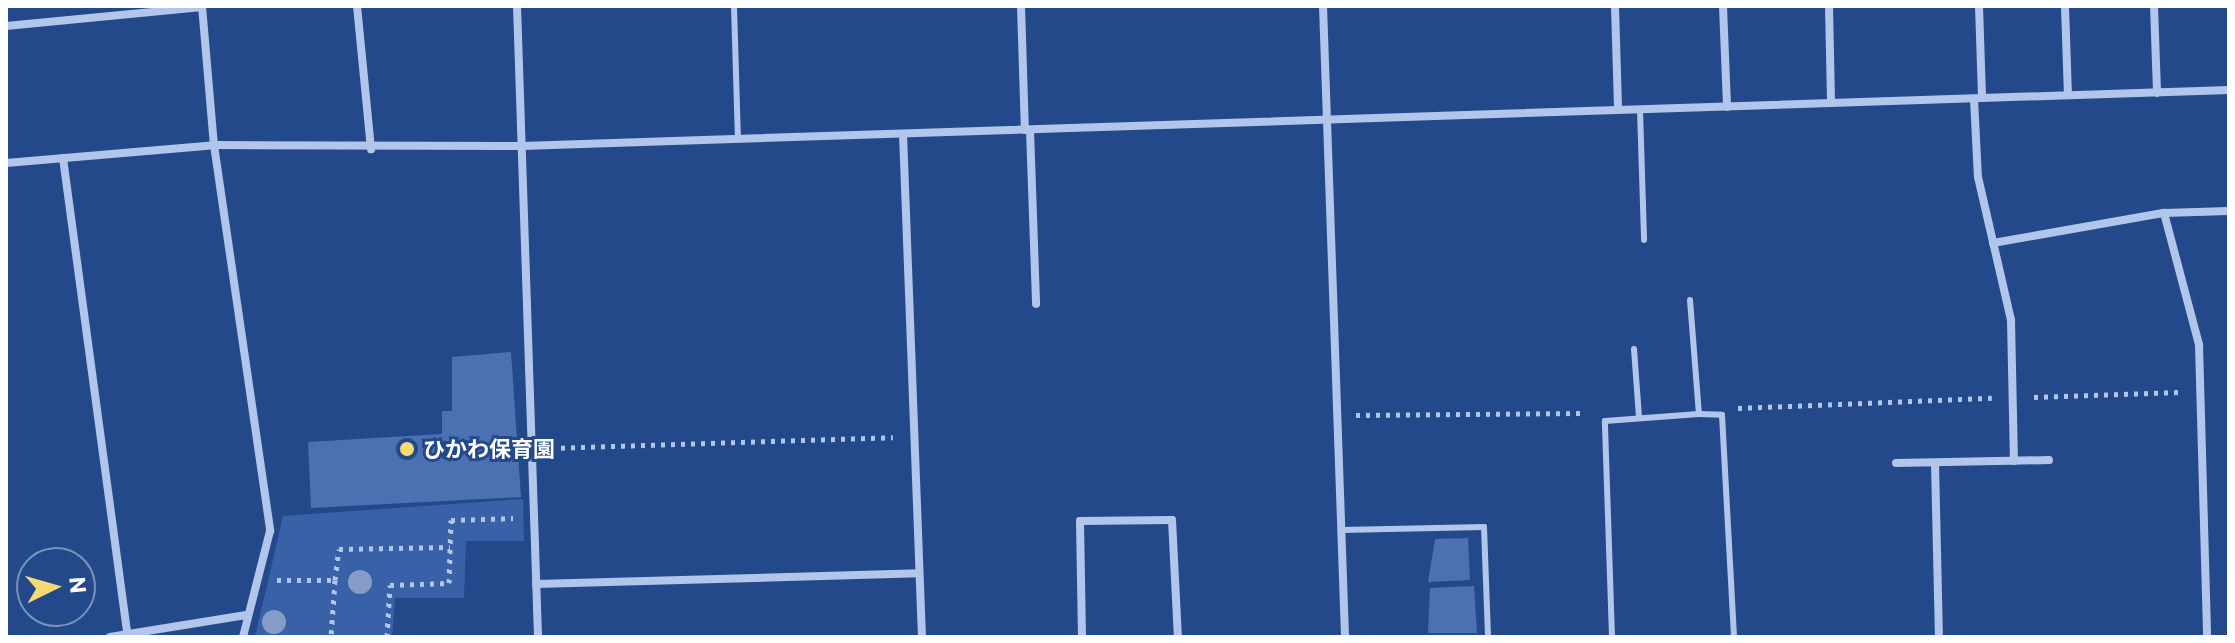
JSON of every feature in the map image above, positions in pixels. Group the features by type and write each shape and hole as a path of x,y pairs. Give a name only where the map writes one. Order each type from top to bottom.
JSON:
{"street":[{"path":"6,26 202,6 214,145 270,531 246,615 243,637"},
{"path":"357,6 371,149"},
{"path":"517,6 538,637"},
{"path":"1021,6 1036,304"},
{"path":"1323,6 1345,637"},
{"path":"1615,6 1618,110"},
{"path":"1723,6 1727,107"},
{"path":"1829,6 1831,103"},
{"path":"1979,6 1978,177 2011,320 2014,461"},
{"path":"2065,6 2068,95"},
{"path":"2154,6 2157,93"},
{"path":"6,163 214,145 371,149 522,146 2229,90"},
{"path":"903,134 922,637"},
{"path":"63,158 127,630"},
{"path":"1993,243 2164,213 2229,211"},
{"path":"2164,213 2199,345 2207,637"},
{"path":"1896,463 2049,460"},
{"path":"1935,463 1939,637"},
{"path":"1082,637 1080,521 1172,520 1178,637"},
{"path":"536,584 919,573"},
{"path":"110,637 127,630 246,615"}],"lane":[{"path":"734,6 738,137"},
{"path":"1640,110 1644,240"},
{"path":"1690,300 1699,414"},
{"path":"1634,349 1639,417"},
{"path":"1612,637 1605,421 1699,414 1722,415 1734,637"},
{"path":"1342,530 1484,527 1488,637"}],"path":[{"path":"1722,415 1735,408 2200,391"},
{"path":"1338,416 1594,413 1605,421"},
{"path":"532,449 914,436"},
{"path":"387,637 390,585 449,583 451,520 534,518"},
{"path":"331,637 339,549 450,547"},
{"path":"256,580 335,580"}],"shaded area":[{"path":"523,499 524,541 466,541 464,598 395,598 392,637 255,637 283,516"}],"building":[{"path":"511,352 521,497 311,508 308,442 442,434 442,411 452,411 452,357"},
{"path":"1468,538 1470,580 1428,582 1435,539"},
{"path":"1474,586 1477,633 1428,633 1430,588"}],"place":[{"name":"ひかわ保育園","path":"407,449"}]}
